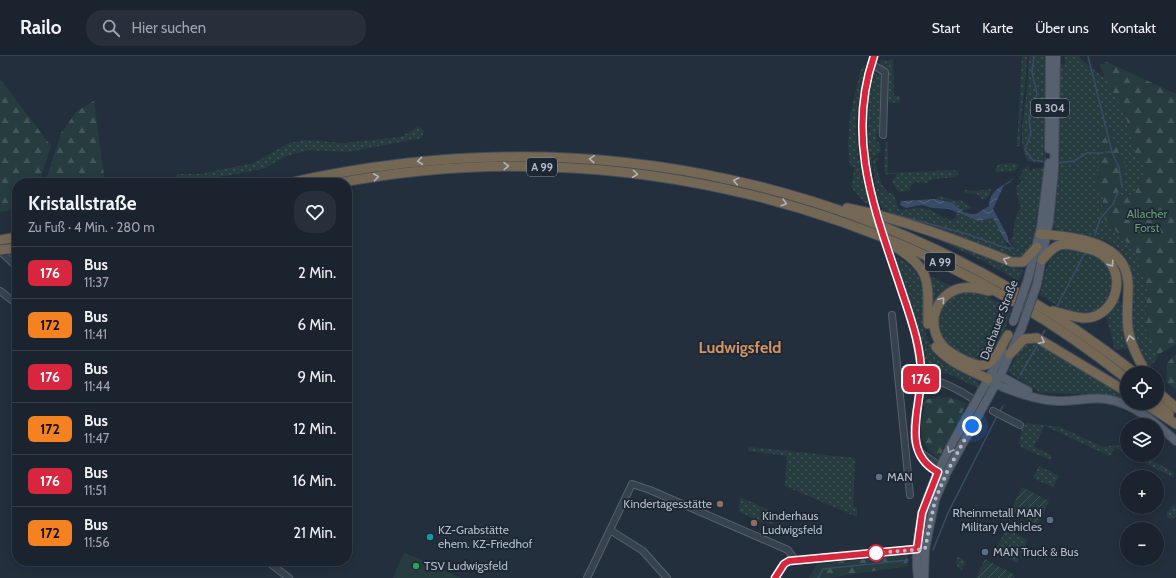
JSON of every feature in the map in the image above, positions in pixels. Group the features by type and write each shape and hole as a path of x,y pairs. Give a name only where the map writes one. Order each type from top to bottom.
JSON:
{"highway":[{"name":"A 99","path":"313,178 354,170 433,160 518,156 564,157 632,163 696,172 757,186 815,202 876,224 921,242 987,274 1044,308 1093,341 1126,366"},
{"name":"A 99","path":"352,181 431,170 471,167 525,166 612,171 679,180 746,193 814,212 875,234 959,271 1003,295 1068,334 1120,373"},
{"path":"815,202 867,212 905,223 1012,262 1023,262 1037,247"},
{"path":"875,234 911,257 924,274 929,291 929,333 935,345 950,360 991,380"},
{"path":"1044,234 1094,243 1112,252 1123,265 1128,280 1128,333 1136,356 1142,366"},
{"path":"0,240 12,238"},
{"path":"1042,260 1051,249 1059,244 1077,246 1094,251 1107,259 1114,267 1117,281 1117,289 1112,302 1096,316 1083,318 1044,308"},
{"path":"0,251 12,249"},
{"path":"1003,295 973,288 957,289 948,294 940,302 935,311 934,325 937,338 947,350 978,366 985,365 991,361 1008,335"},
{"path":"1010,354 1024,339 1037,338 1120,388"},
{"path":"1164,397 1176,408"},
{"path":"1164,409 1176,420"},
{"path":"1155,410 1176,424"}],"main road":[{"name":"Dachauer Straße","path":"1000,376 1022,327 1037,284 1042,260 1052,170 1050,56"},
{"name":"Dachauer Straße","path":"1052,159 1056,56"},
{"name":"Dachauer Straße","path":"918,578 921,549 922,513 939,469 991,380 1005,346 1028,279 1037,247 1044,234"},
{"path":"991,380 1000,376 1041,398"},
{"name":"Dachauer Straße","path":"924,578 921,549 935,500 947,472 988,398 991,380"},
{"path":"991,380 1012,390 1057,401 1097,398 1122,403 1140,412 1176,441"},
{"path":"988,398 1001,391 1012,390"}],"street":[{"path":"874,56 864,91 862,131 866,173 916,341 921,379 915,435 918,450 939,469 947,472"},
{"path":"871,64 885,72 883,135"},
{"path":"0,251 12,263"},
{"path":"0,291 12,300"},
{"path":"892,315 910,495"},
{"path":"899,380 937,380 949,384 973,399"},
{"path":"993,411 1020,425"},
{"path":"587,578 632,484 650,490 788,550 795,560"},
{"path":"610,530 643,551 667,578"},
{"path":"775,578 784,564 795,560 921,549"},
{"path":"273,566 289,578"}],"green space":[{"path":"1022,56 1027,56 1020,146 1017,146"},
{"path":"1029,56 1047,56 1046,159 1043,160 1042,163 1027,161 1022,144 1022,127 1027,90"},
{"path":"1065,56 1079,56 1102,77 1105,76 1126,117 1136,155 1147,162 1143,181 1139,184 1134,195 1103,197 1102,216 1136,252 1147,289 1146,331 1157,355 1156,360 1150,366 1148,366 1140,352 1133,334 1132,284 1126,260 1119,250 1104,240 1055,229 1052,224 1058,161 1060,64 1065,65"},
{"path":"881,59 886,61 893,59 894,96 900,96 900,103 886,102 886,70 880,65"},
{"name":"Allacher Forst","path":"1107,62 1176,94 1176,345 1157,355 1146,331 1147,289 1136,252 1102,216 1103,197 1096,189 1102,130 1109,130 1126,165 1119,196 1134,195 1140,183 1143,181 1147,162 1136,155 1126,117 1099,65"},
{"path":"865,65 857,110 856,134 861,169 869,204 864,202 851,187 855,167 850,166 848,144 850,116 860,71"},
{"path":"879,70 883,72 882,128 877,134 876,141 880,143 881,152 872,158 872,174 868,165 866,153 866,109 872,73 878,74"},
{"path":"0,79 51,146 41,178 12,178 12,211 0,212"},
{"path":"94,101 104,178 47,178 61,133 77,111"},
{"path":"418,127 424,130 422,138 348,152 309,150 286,156 265,168 248,172 212,178 175,178 177,174 200,174 254,163 289,143 305,140 344,143 401,137"},
{"path":"888,142 888,173 957,170 958,175 950,178 934,179 926,183 915,182 909,188 910,190 901,192 897,190 892,181 897,173 887,175 884,172 885,143"},
{"path":"877,157 879,160 875,162 881,183 888,193 893,193 899,209 926,209 952,220 956,218 956,213 978,221 994,218 1004,239 1007,242 1006,246 1012,249 1016,247 1010,241 1013,236 1015,219 1020,208 1016,188 1020,182 1026,178 1020,180 1019,177 1023,173 1021,171 1029,165 1030,172 1033,169 1046,167 1031,249 1018,261 884,214 876,193 873,160"},
{"path":"1015,163 1020,166 1014,171 996,172 995,169 999,164"},
{"path":"991,189 990,194 986,199 982,199 979,195 963,192 965,190 976,191"},
{"path":"940,196 957,201 961,200 972,208 962,211 946,201 937,200"},
{"path":"942,238 1024,271 1019,281 983,261 941,241"},
{"path":"1059,248 1087,252 1105,264 1113,283 1112,294 1108,303 1101,310 1092,315 1075,314 1040,295 1048,263"},
{"path":"896,257 910,266 918,276 922,287 926,334 932,346 947,362 979,380 978,388 949,374 925,371 922,348"},
{"path":"928,275 953,287 933,309 933,293"},
{"path":"969,290 983,294 1011,309 999,345 990,357 982,362 977,362 949,348 937,327 938,311 941,304 954,294"},
{"path":"1119,299 1124,308 1129,348 1115,350 1106,316"},
{"path":"1034,341 1120,391 1120,399 1100,394 1041,393 1011,374 1009,371 1021,346"},
{"path":"1176,354 1176,390 1166,382 1167,363"},
{"path":"947,397 967,403 939,458 933,454 925,444 921,430 922,417 925,411 923,403 927,399"},
{"path":"1026,423 1060,427 1103,447 1116,445 1120,446 1120,450 1115,448 1110,456 1045,426 1034,446 1052,456 1050,460 1021,447 1019,442 1022,427"},
{"path":"749,447 855,458 853,507 857,508 857,517 785,486 787,456 748,451"},
{"path":"1142,462 1155,462 1172,471 1174,473 1173,477 1164,473 1164,470 1159,470"},
{"path":"1039,466 1059,476 1053,487 1033,478"},
{"path":"1022,487 1049,501 1038,525 1011,510"},
{"path":"740,497 777,514 773,524 757,521 739,511"},
{"path":"1173,505 1176,506 1176,517 1170,519 1167,517 1167,513"},
{"path":"1006,529 1028,540 1017,563 995,551"},
{"name":"TSV Ludwigsfeld","path":"404,552 408,554 461,578 393,578"},
{"path":"907,555 908,566 827,578 809,578 817,564"},
{"path":"958,557 966,562 962,570 957,566 956,560"},
{"path":"985,559 1015,575 1014,578 976,578"}],"water":[{"path":"1004,185 993,209 1014,249 1004,239 993,218 978,221 949,209 932,208 922,205 906,208 900,205 901,201 936,199 953,203 963,212 976,214 989,206 991,197 995,191"}],"waterway":[{"path":"1034,56 1032,72 1037,94 1029,118 1031,134 1025,150 1033,160 1047,162"},
{"path":"1088,56 1112,152"},
{"path":"1106,152 1112,152 1119,168 1122,187"},
{"path":"1056,163 1074,161 1087,153 1103,153"},
{"path":"1095,235 1100,219 1113,204 1118,192"},
{"path":"893,214 967,234 1006,248 1014,248"},
{"path":"1057,306 1085,253"},
{"path":"1042,335 1045,330"},
{"path":"1020,375 1037,346"},
{"path":"999,413 1003,406"},
{"path":"933,550 948,513 997,416"},
{"path":"818,578 823,569 908,560"}],"bus line":[{"name":"176","path":"775,578 781,567 789,561 917,549 922,513 938,472 931,469 922,459 915,442 921,379 916,341 866,173 862,144 862,109 864,91 874,56"}],"place":[{"name":"MAN","path":"879,477"},
{"name":"Kindertagesstätte","path":"720,504"},
{"name":"Rheinmetall MAN Military Vehicles","path":"1050,520"},
{"name":"Kinderhaus Ludwigsfeld","path":"754,523"},
{"name":"KZ-Grabstätte ehem. KZ-Friedhof","path":"430,537"},
{"name":"MAN Truck & Bus","path":"985,552"},
{"name":"TSV Ludwigsfeld","path":"416,566"}],"district":[{"name":"Ludwigsfeld","path":"740,347"}],"route":[{"path":"876,553 925,549 928,526 935,500 956,454 972,426"}]}
